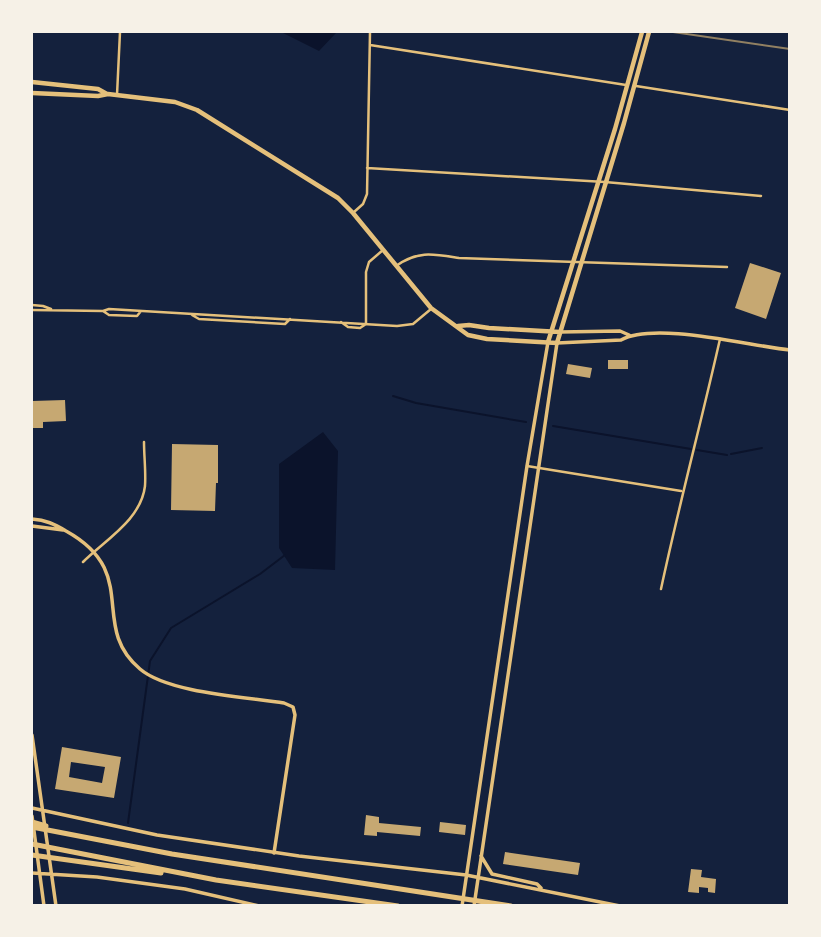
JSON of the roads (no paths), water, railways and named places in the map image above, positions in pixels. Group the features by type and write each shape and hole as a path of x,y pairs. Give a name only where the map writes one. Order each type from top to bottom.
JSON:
{"highway":[{"path":"32,824 172,854 511,905"},
{"path":"32,844 216,880"},
{"path":"32,855 398,905"}],"main road":[{"path":"462,905 548,342 642,32"},
{"path":"474,905 557,343 649,32"},
{"path":"32,82 98,89 108,94"},
{"path":"32,93 98,96 108,94 175,102 197,110 324,189 353,213 431,308 468,335 487,339 557,343 621,340 629,335"},
{"path":"458,327 469,325 551,332 620,331 629,335 676,334 789,350"},
{"path":"32,519 52,522 78,537 94,551 107,570 111,583 117,638 140,670 171,685 284,703 293,707 295,715 274,853"},
{"path":"32,526 65,530"},
{"path":"32,735 56,905"},
{"path":"32,808 157,835 274,853 466,875 620,905"},
{"path":"32,816 44,905"},
{"path":"481,856 492,874 537,884 542,889"},
{"path":"32,873 186,889 259,905"}],"street":[{"path":"117,95 120,32"},
{"path":"353,213 363,204 367,194 370,32"},
{"path":"370,45 789,110"},
{"path":"367,168 606,182 761,196"},
{"path":"366,324 366,272 369,262 383,250"},
{"path":"396,266 408,257 417,255 727,267"},
{"path":"32,305 51,309"},
{"path":"32,310 103,311 109,315 137,316 141,311 191,314 199,319 285,324 290,319 341,322 348,327 359,328 366,324 407,326 431,308"},
{"path":"661,589 681,491 720,339"},
{"path":"83,562 136,511 144,489 144,442"},
{"path":"527,466 681,491"}],"water":[{"path":"281,32 335,32 336,33 319,51"},
{"path":"323,432 338,451 335,570 292,568 279,548 279,464"}],"waterway":[{"path":"393,396 416,403 526,422"},
{"path":"553,426 691,449"},
{"path":"731,454 762,448"},
{"path":"697,450 727,455"},
{"path":"128,823 150,661 171,628 260,574 285,555"}],"railway":[{"path":"673,32 790,49"}]}
